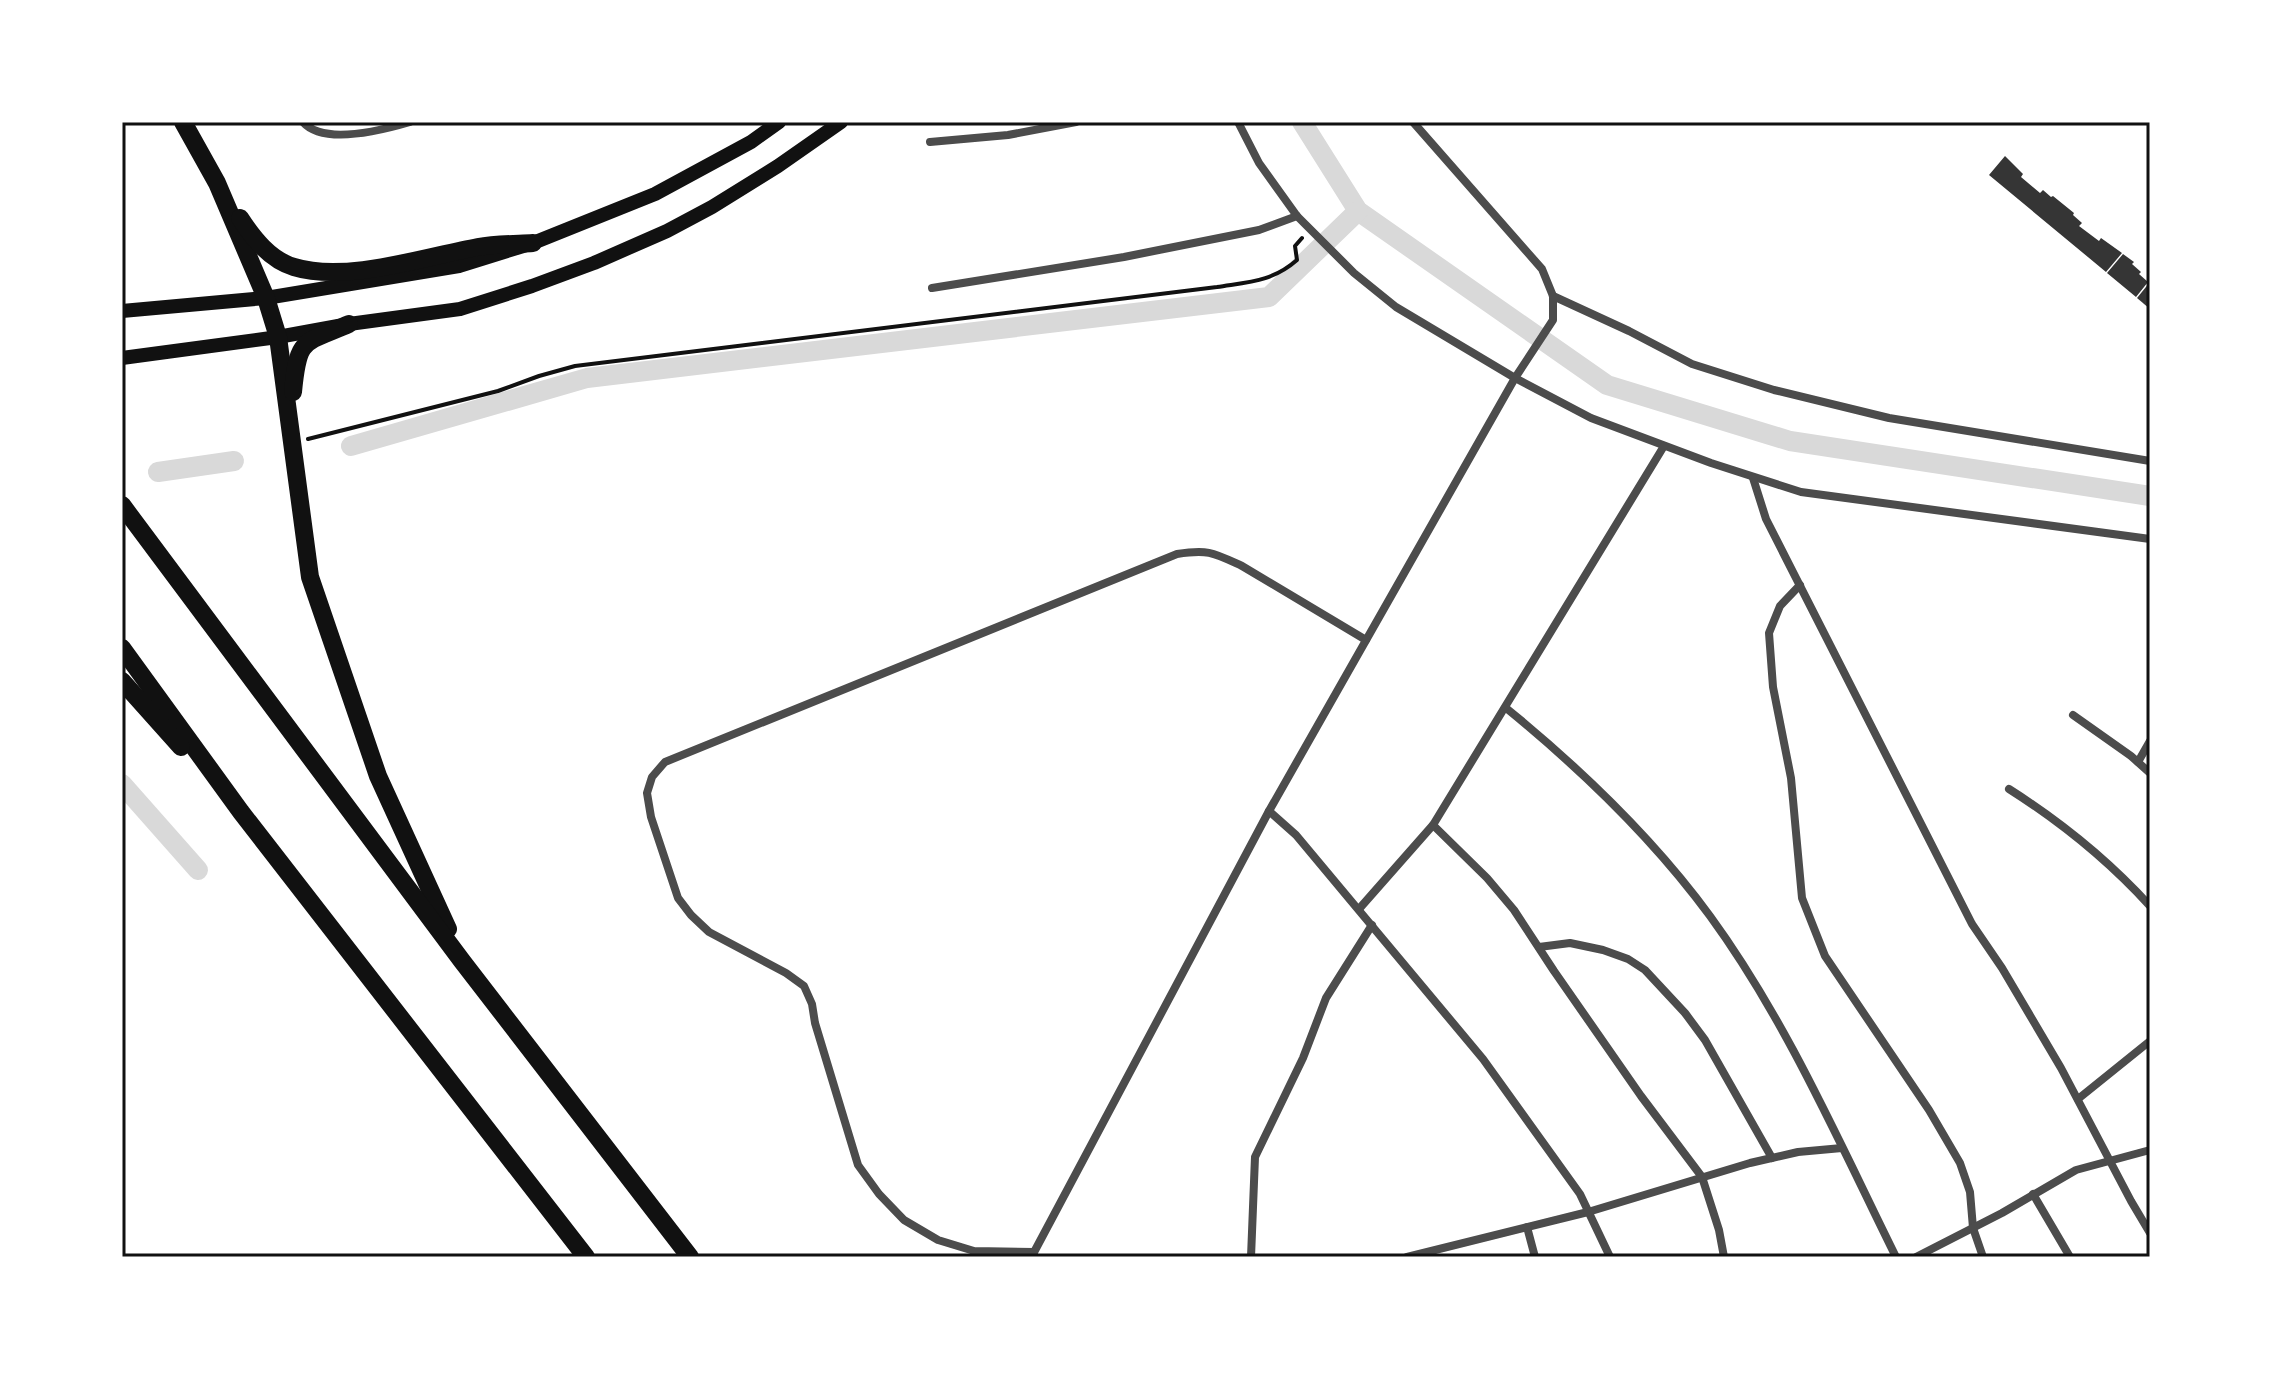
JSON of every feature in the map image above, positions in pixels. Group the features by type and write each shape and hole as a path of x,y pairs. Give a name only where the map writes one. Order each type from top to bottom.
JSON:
{"highway":[{"path":"183,122 249,232 269,253 292,267 322,272 364,270 483,246 533,243"},
{"path":"217,183 266,298 278,337 310,577 378,776 462,961"},
{"path":"290,422 296,361 301,349 312,340 349,324"},
{"path":"122,505 462,961 690,1257"},
{"path":"122,648 241,812 586,1257"},
{"path":"122,681 241,812"}],"main road":[{"path":"122,311 266,298 459,266 533,243 655,194 751,142 779,122"},
{"path":"122,358 460,309 532,286 667,231 778,166 841,122"}],"street":[{"path":"303,122 324,135 366,132 409,122"},
{"path":"930,142 1008,135 1076,122"},
{"path":"1238,122 1259,163 1297,216 1336,256 1396,307 1515,378 1591,418 1753,478 1801,492 2150,539"},
{"path":"1366,640 1223,557 1202,550 1177,554 665,762 652,777 647,793 651,817 678,898 709,932 786,973 804,986 812,1004 858,1165 879,1194 904,1220 938,1240 974,1251 1033,1255 1269,811 1515,378 1553,320 1553,296 1542,269 1413,122"},
{"path":"932,288 1124,257 1259,230 1297,216"},
{"path":"1553,296 1692,364 1774,390 1889,418 2150,461"},
{"path":"1359,909 1433,825 1664,446"},
{"path":"1753,478 1766,519 1972,924 2002,968 2078,1099 2150,1233"},
{"path":"1800,585 1780,606 1769,633 1773,687 1791,778 1802,898 1825,956 1929,1110 1960,1163 1970,1192 1973,1228 1983,1257"},
{"path":"1506,708 1542,737 1637,827 1695,896 1775,1020 1896,1257"},
{"path":"2073,715 2150,773"},
{"path":"2138,762 2150,741"},
{"path":"2009,789 2040,809 2111,866 2150,906"},
{"path":"1269,811 1296,835 1483,1059 1580,1194 1610,1257"},
{"path":"1433,825 1487,878 1514,910 1671,1138 1702,1177 1724,1257"},
{"path":"1251,1257 1255,1157 1303,1058 1326,998 1372,925"},
{"path":"1539,947 1570,943 1603,950 1628,959 1645,970 1705,1040 1772,1158"},
{"path":"2078,1099 2150,1041"},
{"path":"1407,1257 1588,1212 1772,1158 1842,1148"},
{"path":"1916,1257 2076,1170 2150,1150"},
{"path":"2033,1194 2070,1257"},
{"path":"1527,1227 1535,1257"}],"path":[{"path":"293,442 498,391 575,366 1271,278 1297,260 1295,246 1309,230"}],"building":[{"path":"2005,156 2023,174 2021,177 2040,193 2043,190 2074,213 2082,223 2079,226 2122,253 2106,272 1989,175"},
{"path":"2123,254 2134,262 2132,264 2141,272 2139,274 2148,282 2136,297 2107,273"},
{"path":"2150,282 2150,309 2137,298"}],"waterway":[{"path":"1302,122 1358,211 1607,385 1790,441 2150,496"},
{"path":"351,446 587,378 1269,297 1358,211"},
{"path":"158,472 234,461"},
{"path":"122,784 198,870"}]}
